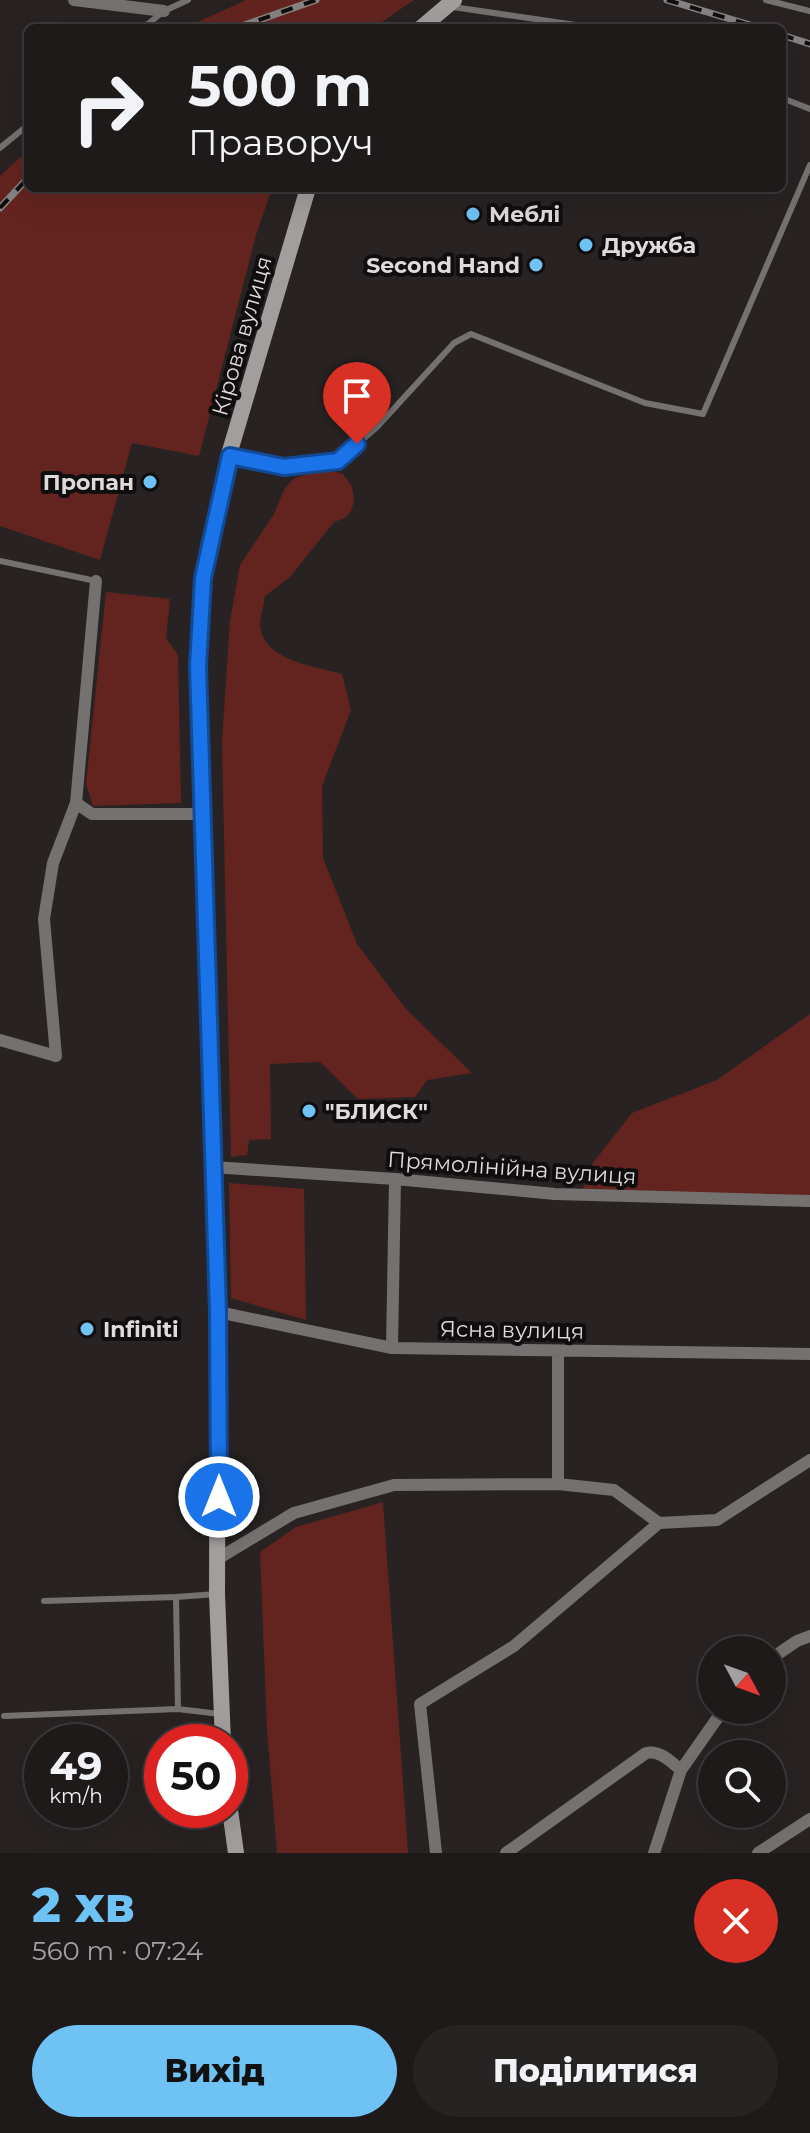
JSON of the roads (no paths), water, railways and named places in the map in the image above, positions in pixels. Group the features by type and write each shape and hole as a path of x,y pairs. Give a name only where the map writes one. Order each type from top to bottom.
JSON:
{"main road":[{"path":"426,24 450,3"},
{"name":"Кірова вулиця","path":"221,1724 217,1594 218,1312 198,666 203,578 230,456 307,192"},
{"path":"233,1828 236,1853"}],"street":[{"path":"74,0 164,11"},
{"path":"0,1040 56,1056 44,919 53,863 76,803 96,581"},
{"path":"76,803 92,814 203,814"},
{"name":"Прямолінійна вулиця","path":"212,1167 555,1194 810,1201"},
{"path":"392,1348 395,1179"},
{"name":"Ясна вулиця","path":"218,1312 392,1348 810,1354"},
{"path":"558,1352 558,1484"},
{"path":"436,1853 420,1704 514,1646 659,1523 717,1520 810,1460"},
{"path":"219,1558 294,1513 394,1485 558,1484 614,1490 659,1523"},
{"path":"786,1648 810,1636"},
{"path":"654,1853 681,1770 713,1724"},
{"path":"506,1853 646,1753 654,1751 681,1770"},
{"path":"758,1853 810,1819"}],"lane":[{"path":"148,24 164,11 188,0"},
{"path":"766,0 810,11"},
{"path":"450,3 573,24"},
{"path":"786,100 810,109"},
{"path":"0,148 24,128"},
{"path":"230,456 284,467 338,461 377,427 454,343 471,334 645,403 703,414 810,165"},
{"path":"0,561 96,581"},
{"path":"44,1601 217,1594"},
{"path":"176,1597 178,1709"},
{"path":"4,1716 178,1709 220,1714"}],"railway":[{"path":"247,24 316,0"},
{"path":"667,0 747,24"},
{"path":"786,36 810,44"},
{"path":"0,208 24,182"}],"place":[{"name":"Меблі","path":"473,214"},
{"name":"Дружба","path":"586,245"},
{"name":"Second Hand","path":"536,265"},
{"name":"Пропан","path":"150,482"},
{"name":"\"БЛИСК\"","path":"309,1111"},
{"name":"Infiniti","path":"87,1329"}]}
